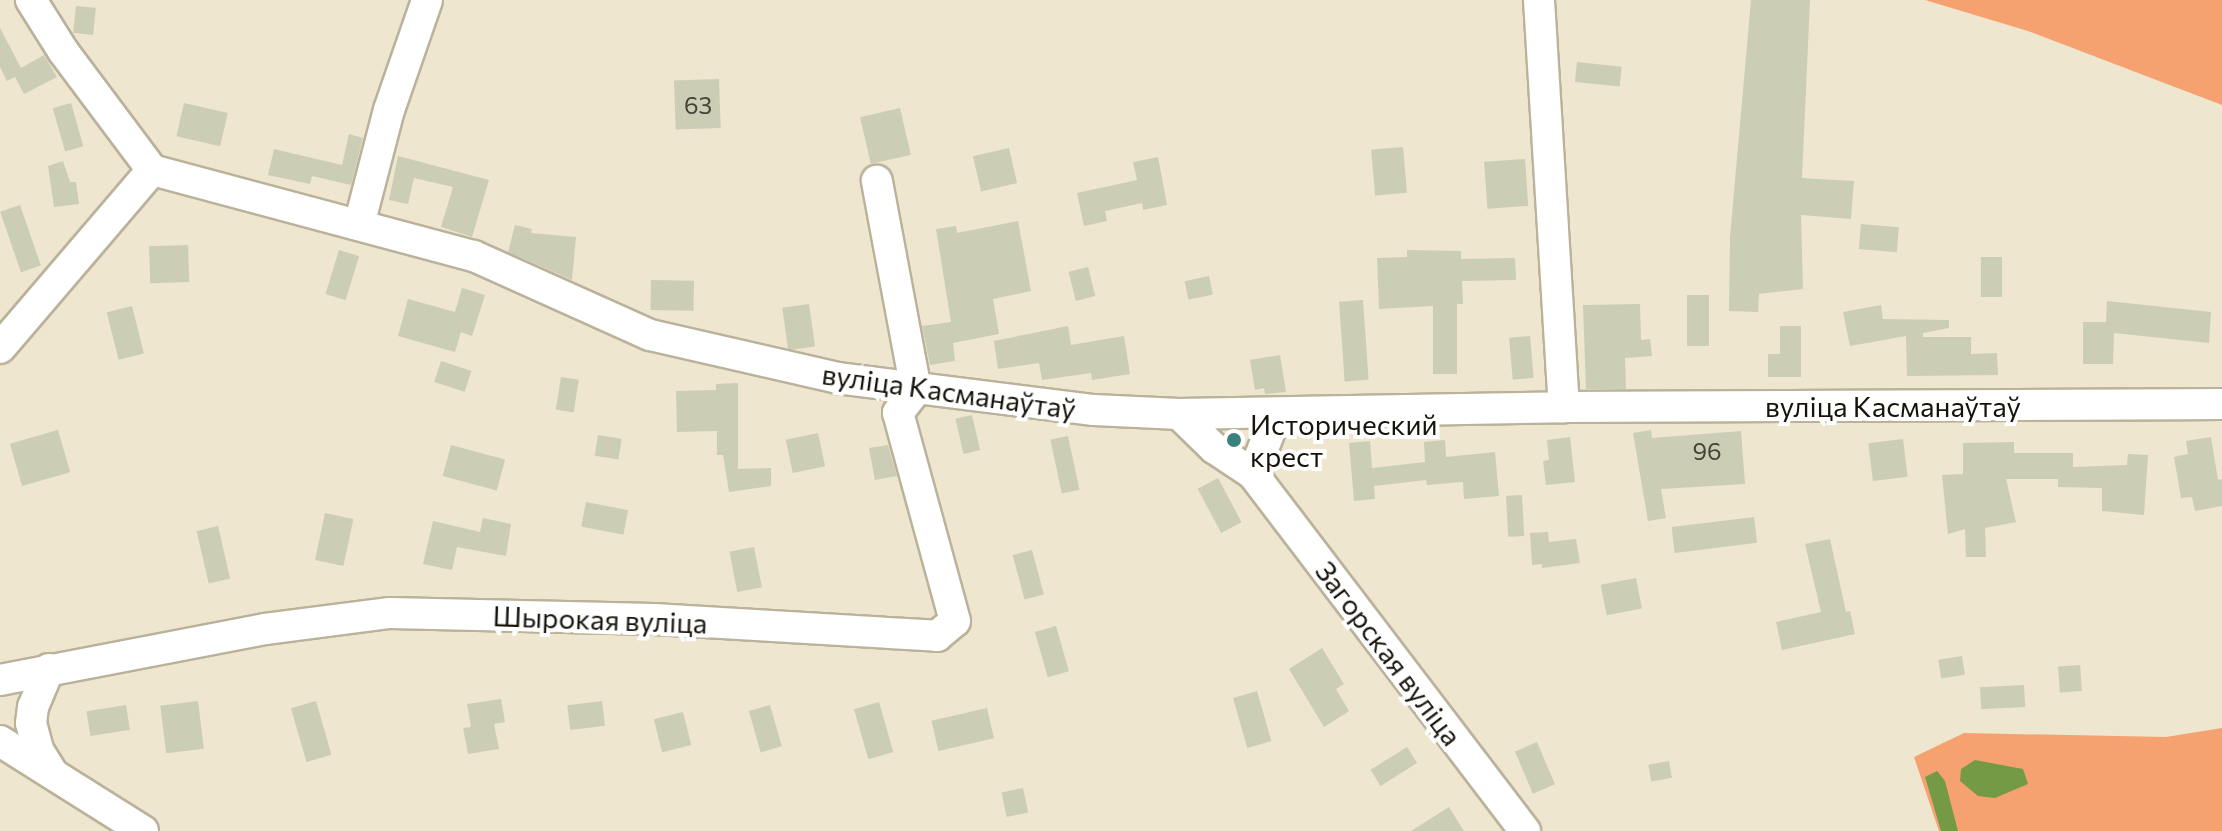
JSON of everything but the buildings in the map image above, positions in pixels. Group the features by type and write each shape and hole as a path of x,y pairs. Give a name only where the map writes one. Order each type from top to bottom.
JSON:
{"street":[{"path":"0,348 152,170 63,51 31,0"},
{"path":"359,225 389,110 427,0"},
{"path":"1539,0 1564,407"},
{"name":"вуліца Касманаўтаў","path":"152,170 474,256 650,335 837,378 916,390 1094,410 1179,414 1564,407 2222,404"},
{"path":"877,181 916,390"},
{"name":"Шырокая вуліца","path":"0,680 265,629 390,613 654,619 937,636 955,621 898,413 916,390"},
{"path":"1253,474 1277,413"},
{"name":"Загорская вуліца","path":"1179,414 1214,448 1253,474 1525,831"},
{"path":"49,669 33,707 31,723 38,750 56,779"},
{"path":"0,741 143,831"}],"shaded area":[{"path":"1925,0 2222,0 2222,105 2028,31"},
{"path":"2222,728 2222,831 1939,831 1914,757 1964,733 2166,737"},
{"path":"1975,760 2023,769 2028,784 1995,798 1978,796 1960,781 1961,769"},
{"path":"1937,771 1945,781 1958,831 1941,831 1925,777"}],"place":[{"name":"Исторический крест","path":"1234,440"}]}
